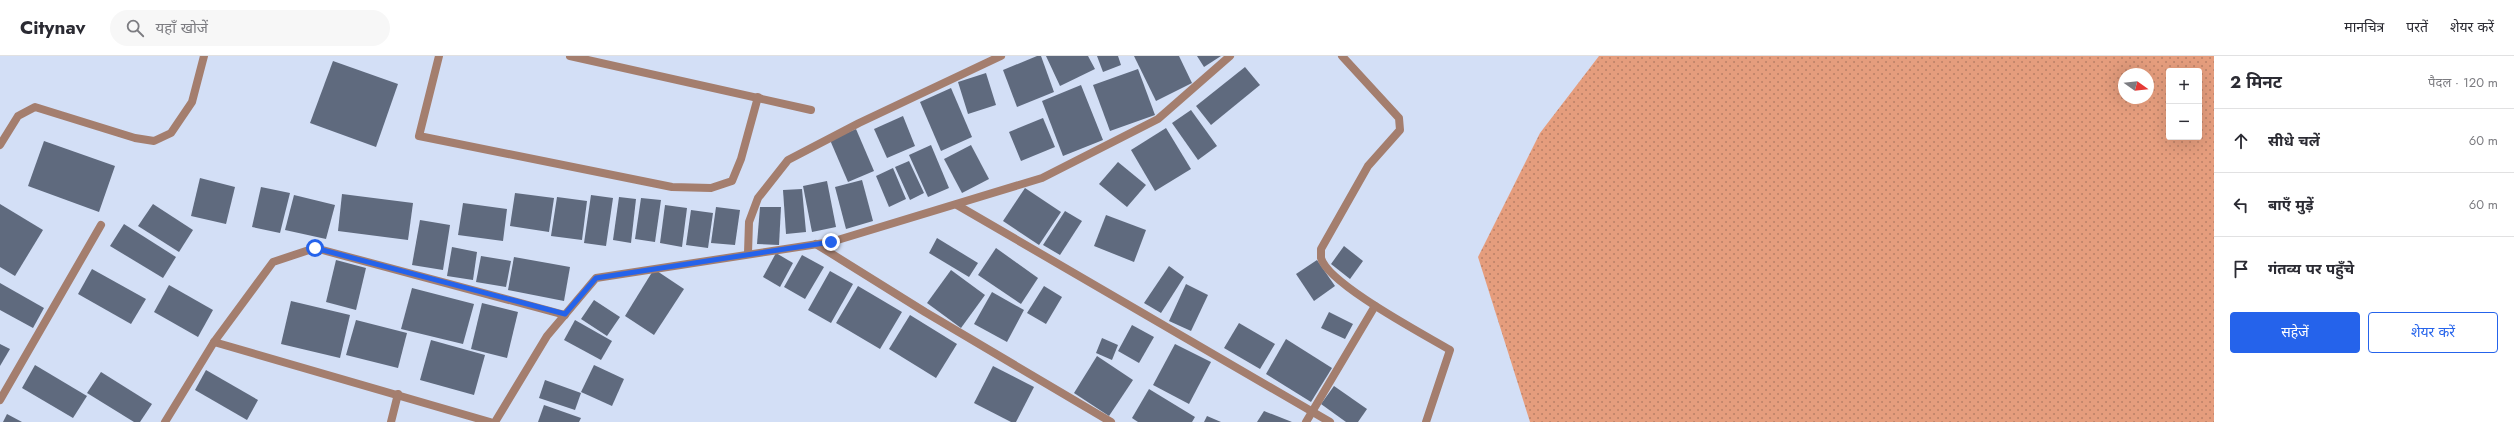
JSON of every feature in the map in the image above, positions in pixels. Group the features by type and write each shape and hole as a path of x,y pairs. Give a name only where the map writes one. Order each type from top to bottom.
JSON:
{"street":[{"path":"0,145 18,116 35,107 135,138 154,141 171,133 192,102 204,56"},
{"path":"439,56 419,136 672,187 711,188 732,180 741,159 758,97"},
{"path":"570,56 811,110"},
{"path":"748,254 749,222 758,198 788,160 859,123 1001,56"},
{"path":"495,422 547,336 596,278 816,244 957,205 1042,178 1158,119 1230,56"},
{"path":"1342,56 1399,118 1400,130 1368,166 1321,249 1321,259 1335,276 1375,306 1450,350 1426,422"},
{"path":"957,205 1313,410 1330,422"},
{"path":"0,400 101,225"},
{"path":"816,244 925,312 1111,422"},
{"path":"165,422 214,342 273,262 315,248 565,314"},
{"path":"1306,422 1375,306"},
{"path":"214,342 398,394 490,422"},
{"path":"392,422 398,394"}],"shaded area":[{"path":"1599,56 2214,56 2214,422 1530,422 1478,257 1540,133"}],"building":[{"path":"1037,56 1041,56 1054,92 1017,107 1003,70"},
{"path":"1046,56 1088,56 1095,69 1060,86"},
{"path":"1097,56 1118,56 1121,65 1103,72"},
{"path":"1134,56 1179,56 1192,83 1156,101"},
{"path":"1197,56 1221,56 1204,67"},
{"path":"333,61 398,84 376,147 310,123"},
{"path":"1245,67 1260,85 1211,125 1196,106"},
{"path":"1138,69 1155,115 1110,131 1093,85"},
{"path":"986,73 996,105 968,114 958,82"},
{"path":"1081,85 1103,140 1063,156 1042,101"},
{"path":"951,88 972,137 941,151 920,102"},
{"path":"1191,110 1217,146 1198,160 1172,123"},
{"path":"903,116 915,146 887,158 874,129"},
{"path":"1043,118 1055,147 1021,161 1009,132"},
{"path":"1166,128 1191,169 1155,191 1131,150"},
{"path":"856,129 874,171 848,182 830,140"},
{"path":"44,141 115,166 99,212 28,186"},
{"path":"931,145 949,188 928,197 909,155"},
{"path":"971,145 989,179 962,193 944,159"},
{"path":"909,161 924,193 910,200 895,167"},
{"path":"1118,162 1146,185 1127,207 1099,184"},
{"path":"893,168 906,199 889,207 876,176"},
{"path":"200,178 235,187 226,224 191,216"},
{"path":"862,180 873,221 846,229 835,187"},
{"path":"827,181 836,227 812,232 803,186"},
{"path":"261,187 290,193 280,233 252,227"},
{"path":"1025,188 1061,212 1039,245 1003,221"},
{"path":"802,189 806,232 786,234 783,190"},
{"path":"515,193 554,198 549,232 510,226"},
{"path":"342,194 413,203 408,240 338,231"},
{"path":"294,195 335,205 326,239 285,230"},
{"path":"591,195 613,198 606,246 584,243"},
{"path":"557,197 587,201 582,240 551,236"},
{"path":"619,197 636,199 631,243 613,240"},
{"path":"641,198 661,200 655,242 635,239"},
{"path":"463,203 507,209 503,241 458,235"},
{"path":"0,204 43,230 15,276 0,267"},
{"path":"153,204 193,230 179,252 138,226"},
{"path":"665,205 687,208 682,247 660,243"},
{"path":"716,207 740,210 735,245 711,243"},
{"path":"760,207 781,207 779,245 757,244"},
{"path":"691,210 713,213 708,248 686,245"},
{"path":"1065,211 1082,221 1060,255 1043,245"},
{"path":"1106,215 1146,230 1134,262 1094,246"},
{"path":"420,220 450,225 443,270 412,265"},
{"path":"124,224 176,257 163,278 110,246"},
{"path":"937,238 978,263 969,277 929,253"},
{"path":"1344,246 1363,261 1350,279 1331,264"},
{"path":"452,247 477,252 473,280 447,276"},
{"path":"996,248 1038,278 1021,304 978,275"},
{"path":"776,253 793,263 780,287 763,277"},
{"path":"802,255 824,267 805,299 784,287"},
{"path":"481,256 511,261 506,287 476,282"},
{"path":"514,257 570,267 564,301 508,290"},
{"path":"336,260 366,268 356,310 326,302"},
{"path":"1317,260 1335,286 1314,301 1296,274"},
{"path":"1169,266 1184,277 1161,313 1144,303"},
{"path":"92,269 146,299 131,324 78,294"},
{"path":"654,269 684,289 654,335 625,316"},
{"path":"951,270 985,295 961,328 927,303"},
{"path":"830,271 853,284 831,323 808,310"},
{"path":"0,283 44,308 33,328 0,310"},
{"path":"1186,284 1208,295 1191,331 1169,321"},
{"path":"169,285 213,310 198,337 154,312"},
{"path":"858,286 902,312 880,349 836,323"},
{"path":"1044,286 1062,297 1046,324 1027,313"},
{"path":"412,288 474,304 463,344 401,329"},
{"path":"992,292 1024,310 1007,342 974,324"},
{"path":"594,300 620,317 607,336 581,319"},
{"path":"291,301 350,315 340,358 281,344"},
{"path":"482,303 518,312 507,358 471,349"},
{"path":"1329,312 1353,324 1345,339 1321,328"},
{"path":"910,315 957,344 936,378 889,349"},
{"path":"356,320 407,333 398,368 346,355"},
{"path":"575,320 612,341 601,360 564,340"},
{"path":"1239,323 1275,344 1260,369 1224,348"},
{"path":"1132,325 1154,337 1139,363 1118,351"},
{"path":"1102,338 1118,345 1112,360 1096,353"},
{"path":"1286,339 1332,368 1311,402 1266,374"},
{"path":"431,340 485,355 474,395 420,380"},
{"path":"0,344 10,349 0,366"},
{"path":"1175,344 1211,362 1189,404 1153,385"},
{"path":"1097,356 1133,380 1109,416 1074,393"},
{"path":"35,365 87,396 73,418 22,388"},
{"path":"594,365 624,379 612,406 581,392"},
{"path":"993,366 1034,387 1016,422 1011,422 974,403"},
{"path":"206,370 258,400 247,420 195,390"},
{"path":"101,372 152,404 140,422 134,422 87,393"},
{"path":"545,380 581,393 575,410 539,398"},
{"path":"1334,386 1367,409 1358,422 1346,422 1321,404"},
{"path":"1149,389 1195,417 1192,422 1138,422 1132,418"},
{"path":"544,405 581,418 579,422 538,422"},
{"path":"1264,411 1292,422 1257,422"},
{"path":"7,414 22,422 3,422"},
{"path":"1207,416 1221,422 1204,422"}],"route":[{"path":"315,248 565,314 596,278 831,242"}]}
